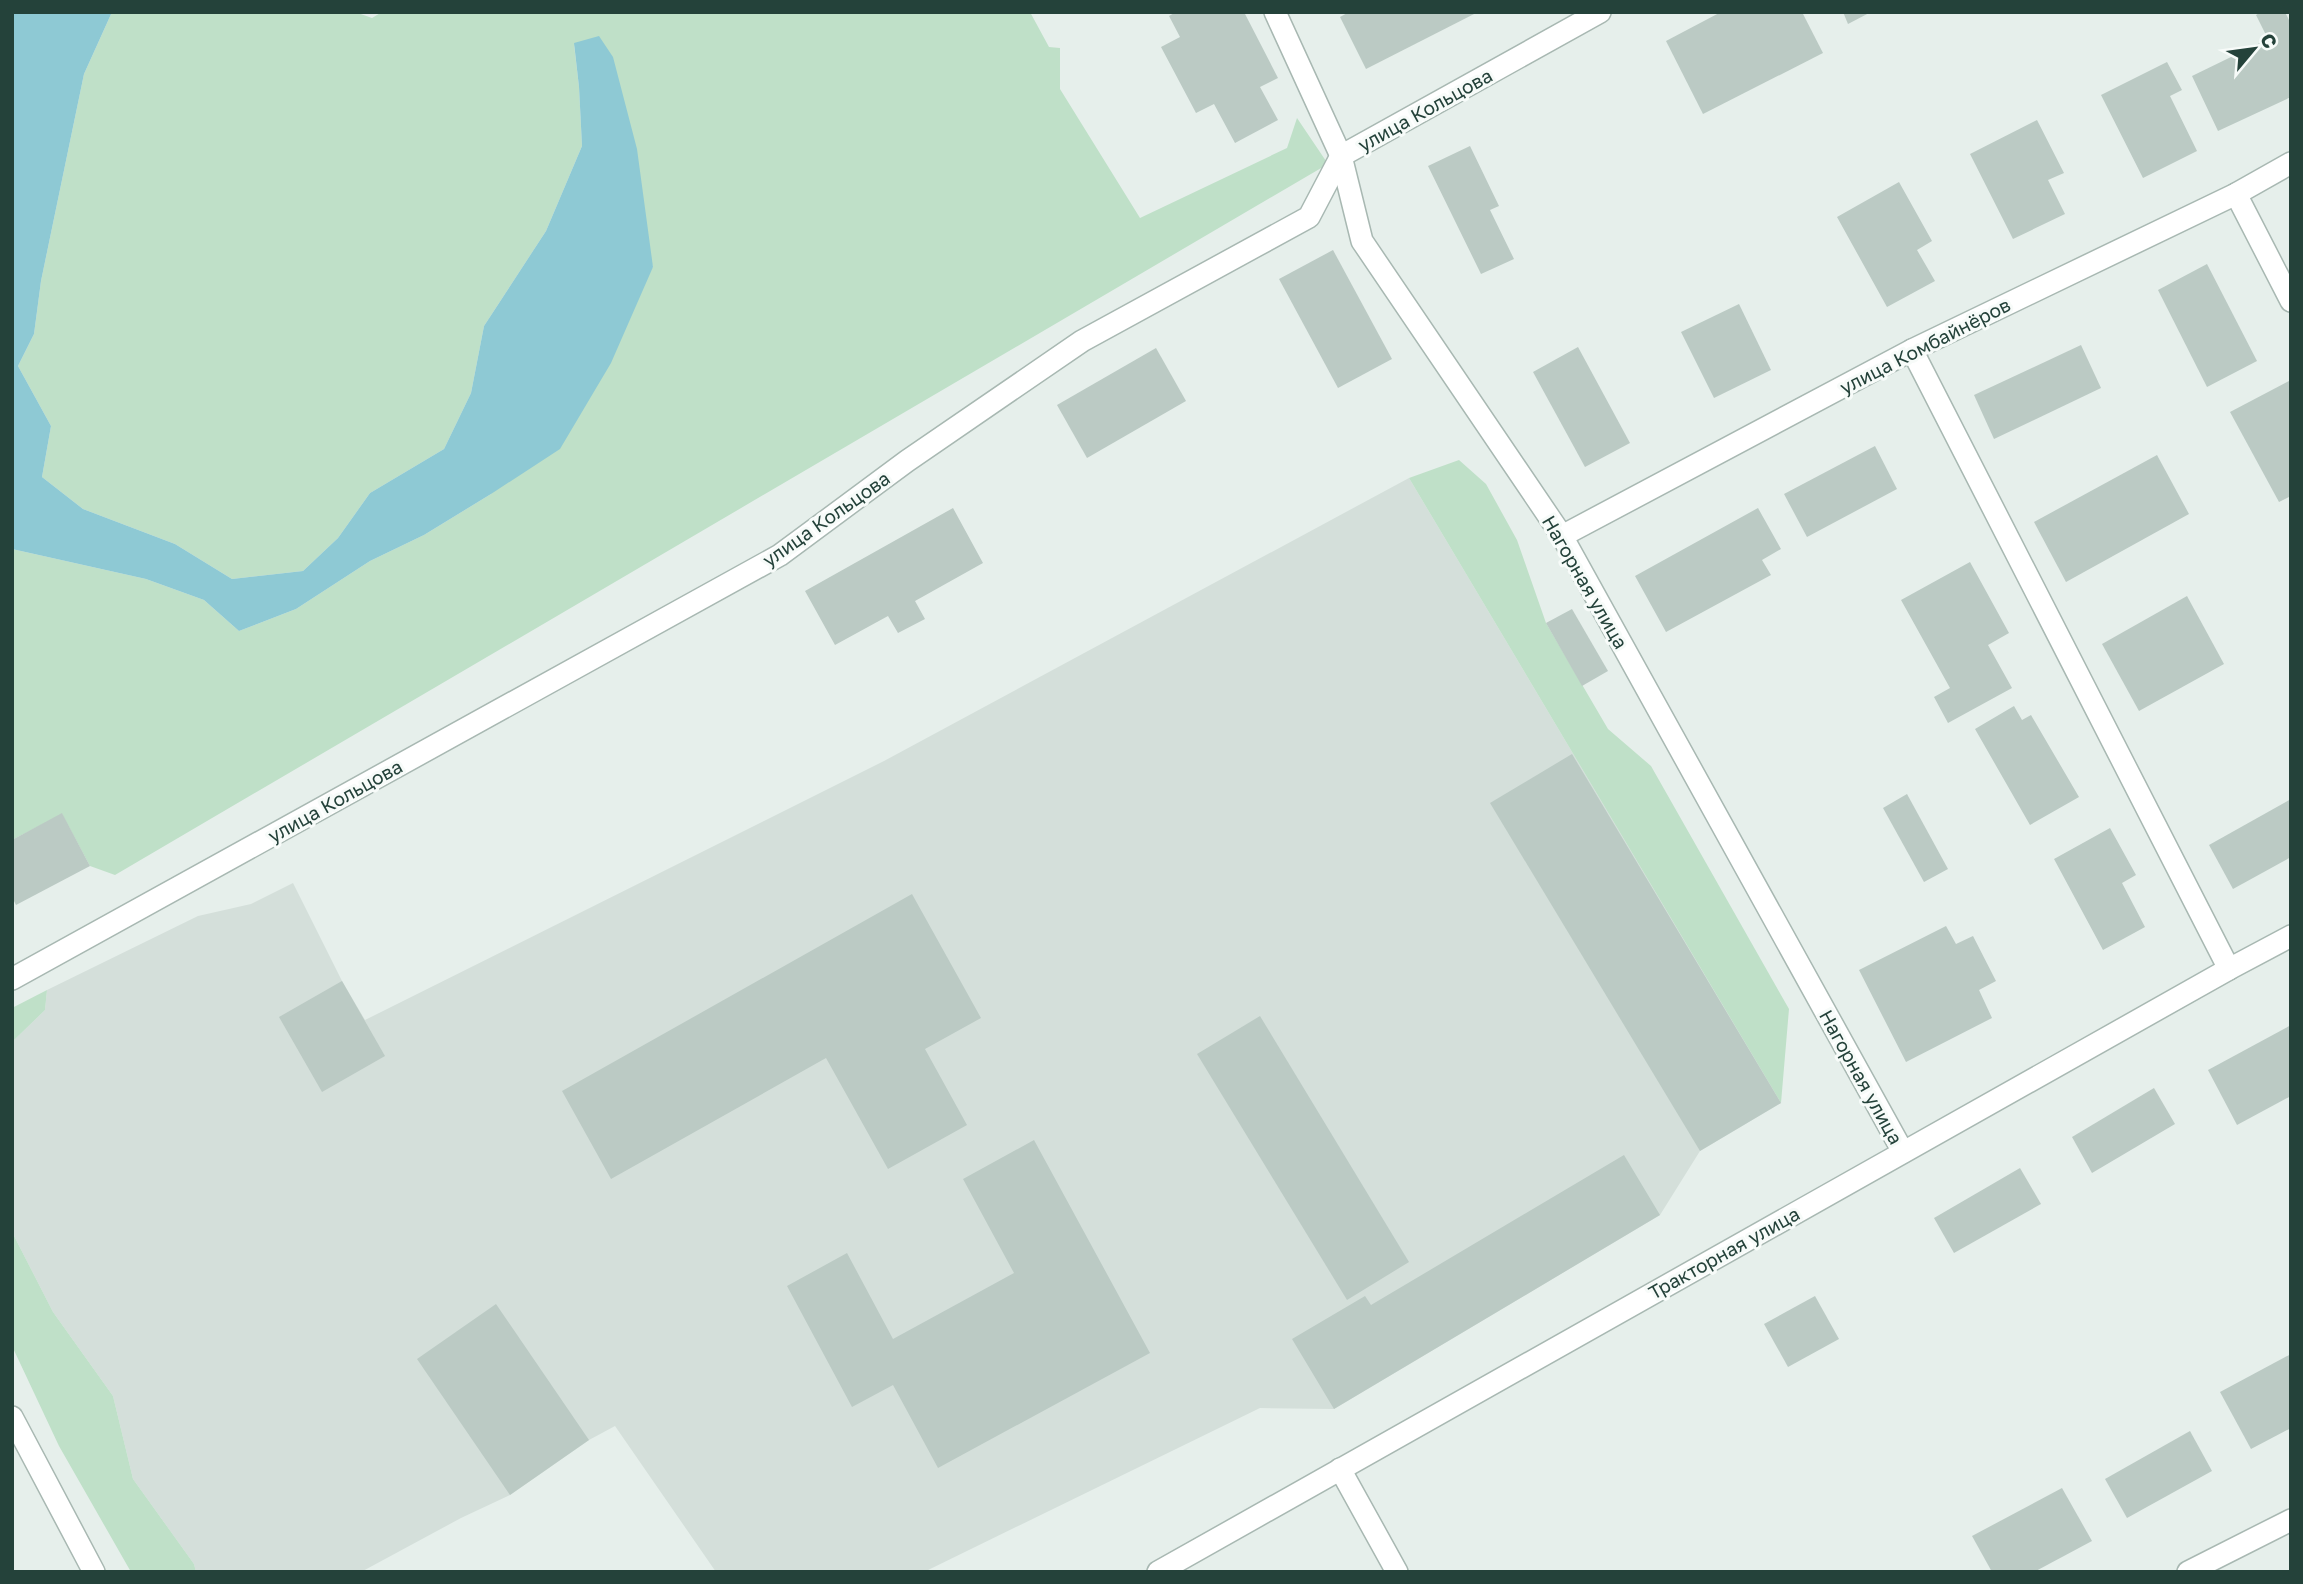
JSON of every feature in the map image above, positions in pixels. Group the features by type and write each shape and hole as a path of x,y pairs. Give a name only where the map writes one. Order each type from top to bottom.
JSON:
{"street":[{"name":"Нагорная улица","path":"1275,12 1341,156 1362,241 1562,536 1903,1152"},
{"name":"улица Кольцова","path":"12,979 780,555 907,461 1082,341 1309,217 1341,156 1600,12"},
{"name":"улица Комбайнёров","path":"1562,536 1912,350 2236,194 2291,163"},
{"path":"2236,194 2291,301"},
{"path":"1912,350 2230,969"},
{"name":"Тракторная улица","path":"1158,1572 2291,936"},
{"path":"12,1417 94,1572"},
{"path":"1340,1469 1397,1572"},
{"path":"2188,1572 2291,1520"}],"shaded area":[{"path":"1409,478 1781,1103 1700,1151 1660,1215 1334,1409 1260,1408 924,1572 716,1572 615,1426 589,1440 510,1495 361,1572 196,1572 194,1564 133,1479 113,1396 53,1312 12,1232 12,1042 45,1010 47,990 198,916 251,904 293,883 342,981 365,1020 884,761"}],"green space":[{"path":"112,12 355,12 372,18 382,12 1030,12 1049,47 1060,48 1060,89 1140,218 1287,148 1297,118 1328,164 115,875 90,866 62,814 12,840 12,549 146,579 204,600 239,631 296,609 370,561 424,535 491,494 653,267 574,44 582,146 546,231 484,326 471,393 444,449 370,493 338,538 303,571 232,579 175,544 83,509 42,477 51,426 18,366 34,334 41,281 84,74"},
{"path":"1459,460 1486,484 1517,540 1546,623 1608,729 1651,766 1789,1009 1781,1103 1409,478"},
{"path":"47,990 45,1010 12,1042 12,1008"},
{"path":"12,1232 53,1312 113,1396 133,1479 194,1564 196,1572 131,1572 59,1446 12,1346"}],"water":[{"path":"12,12 112,12 84,74 41,281 34,334 18,366 51,426 42,477 83,509 175,544 232,579 303,571 338,538 370,493 444,449 471,393 484,326 546,231 582,146 574,43 599,36 613,57 637,149 653,267 611,363 560,449 424,535 370,561 296,609 239,631 204,600 146,579 12,549"}],"building":[{"path":"1176,12 1244,12 1278,78 1260,87 1278,120 1235,143 1214,104 1196,113 1161,47 1180,37 1169,16"},
{"path":"1349,12 1478,12 1366,69 1340,17"},
{"path":"1721,12 1802,12 1823,53 1703,114 1666,41"},
{"path":"1843,12 1871,12 1848,24"},
{"path":"2261,12 2285,12 2291,24 2291,97 2218,131 2192,76 2268,39 2256,15"},
{"path":"2167,62 2182,90 2170,96 2197,151 2143,178 2101,95"},
{"path":"2037,120 2064,173 2048,180 2065,214 2013,239 1970,154"},
{"path":"1470,146 1499,206 1490,210 1514,259 1481,274 1428,166"},
{"path":"1899,182 1932,241 1917,250 1935,281 1887,307 1837,217"},
{"path":"1333,250 1392,359 1338,388 1279,279"},
{"path":"2207,264 2257,361 2207,387 2158,290"},
{"path":"1739,304 1771,370 1714,398 1681,332"},
{"path":"2081,345 2101,388 1994,439 1974,395"},
{"path":"1578,347 1630,443 1585,467 1533,372"},
{"path":"1156,348 1186,401 1087,458 1057,405"},
{"path":"2291,380 2291,496 2279,502 2230,412"},
{"path":"1875,446 1897,489 1807,537 1784,494"},
{"path":"2157,455 2189,514 2066,582 2034,522"},
{"path":"953,508 983,563 915,601 925,619 898,633 888,616 835,645 805,591"},
{"path":"1758,508 1781,549 1762,560 1771,575 1666,632 1635,576"},
{"path":"1970,562 2009,633 1988,645 2012,688 1948,723 1934,697 1950,688 1901,600"},
{"path":"2187,596 2224,664 2139,711 2102,644"},
{"path":"1572,609 1608,671 1582,686 1546,623"},
{"path":"2014,706 2022,720 2031,715 2079,797 2030,825 1975,729"},
{"path":"1572,754 1781,1103 1700,1151 1490,803"},
{"path":"1907,794 1948,869 1924,882 1883,808"},
{"path":"2291,799 2291,857 2233,889 2209,845"},
{"path":"62,813 90,866 16,905 12,897 12,840"},
{"path":"2110,828 2136,875 2122,883 2145,927 2103,950 2054,859"},
{"path":"912,894 981,1018 925,1049 967,1125 888,1169 826,1058 611,1179 562,1091"},
{"path":"1946,926 1956,944 1973,936 1996,981 1979,990 1992,1018 1906,1062 1859,970"},
{"path":"342,981 385,1056 322,1092 279,1017"},
{"path":"1260,1016 1409,1262 1347,1300 1197,1054"},
{"path":"2291,1025 2291,1096 2237,1125 2208,1070"},
{"path":"2154,1088 2175,1124 2092,1173 2072,1137"},
{"path":"1034,1140 1150,1353 938,1468 893,1385 852,1407 787,1286 847,1253 893,1339 1014,1273 963,1179"},
{"path":"1624,1155 1660,1215 1334,1409 1292,1339 1365,1296 1371,1305"},
{"path":"2020,1168 2041,1204 1954,1253 1934,1218"},
{"path":"1815,1296 1839,1339 1788,1367 1764,1324"},
{"path":"496,1304 589,1440 510,1495 417,1359"},
{"path":"2291,1354 2291,1428 2251,1449 2220,1392"},
{"path":"2190,1431 2212,1471 2127,1518 2105,1479"},
{"path":"2062,1488 2092,1541 2034,1572 1992,1572 1972,1536"}]}
